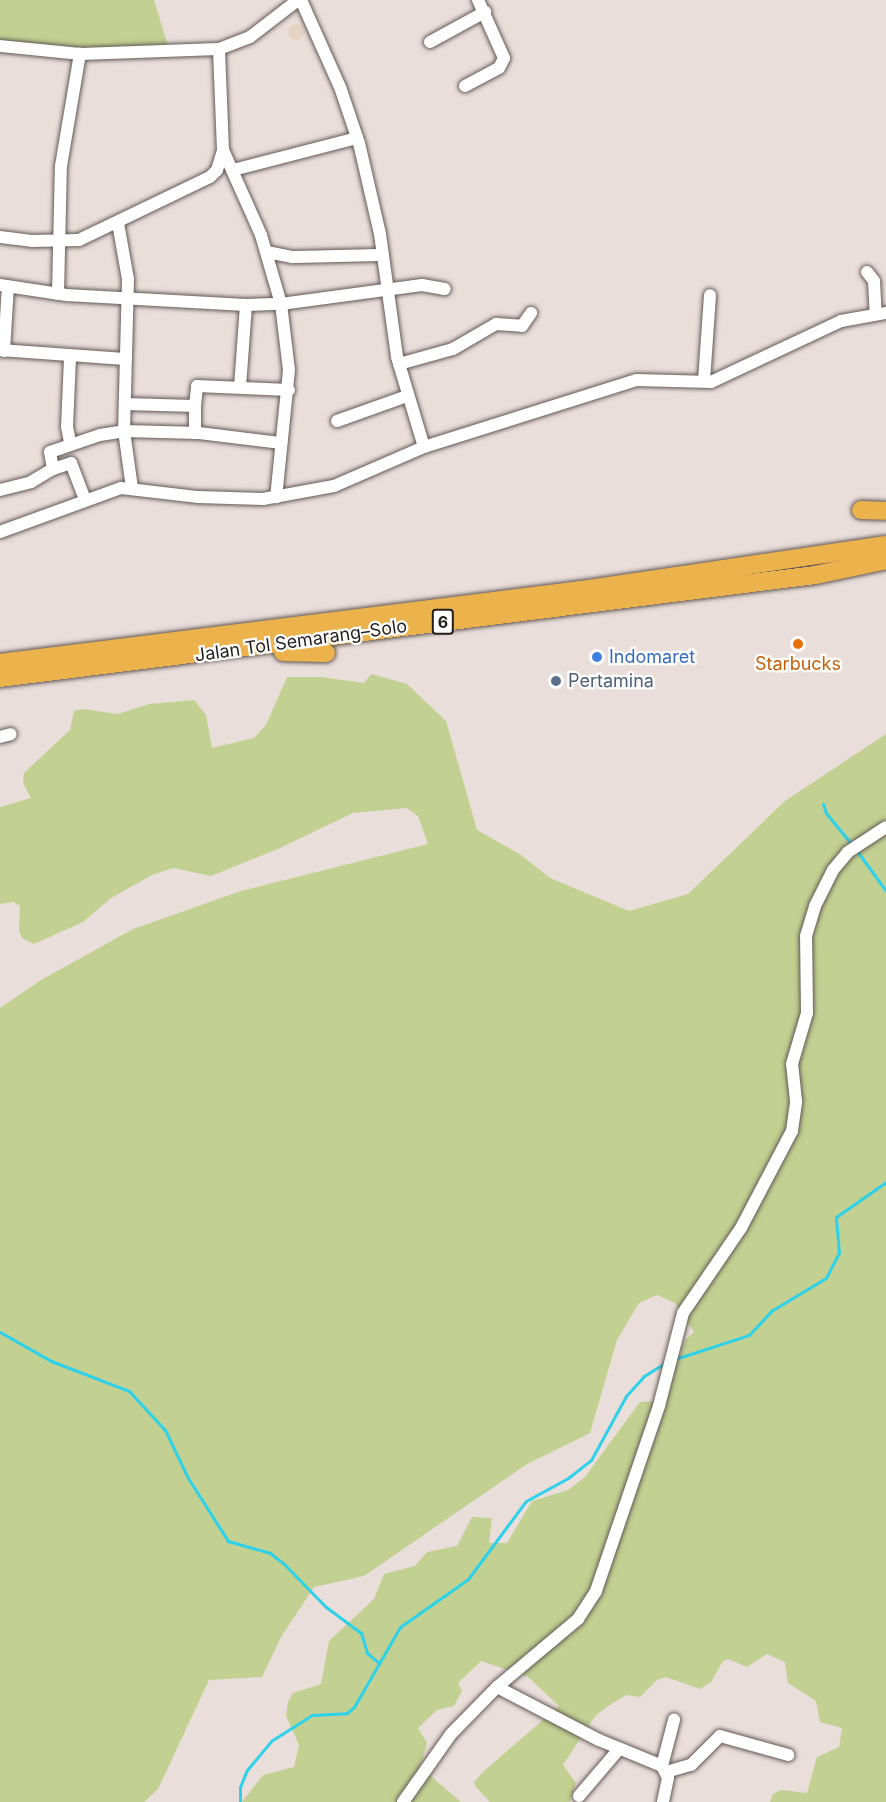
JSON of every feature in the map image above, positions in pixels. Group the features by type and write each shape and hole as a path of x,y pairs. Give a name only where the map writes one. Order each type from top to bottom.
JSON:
{"highway":[{"path":"861,510 886,511"},
{"name":"Jalan Tol Semarang–Solo","path":"0,663 615,585 886,545"},
{"name":"Jalan Tol Semarang–Solo","path":"0,678 815,574 886,560"},
{"path":"98,650 131,636"},
{"path":"225,651 326,653"}],"street":[{"path":"465,86 499,68 503,62 501,43 478,0"},
{"path":"0,46 80,54 219,49 250,37 297,1 357,138 383,255 399,364 424,447"},
{"path":"430,42 485,12"},
{"path":"0,237 58,242 79,240 210,177 217,170 223,150 219,49"},
{"path":"58,294 61,166 80,54"},
{"path":"233,170 357,138"},
{"path":"223,150 267,252 281,304 289,390 276,497"},
{"path":"117,223 128,297 124,431 132,488"},
{"path":"267,252 323,258 383,255"},
{"path":"0,532 111,490 132,488 198,497 276,497 334,486 424,447 636,380 711,382 841,321 881,313 874,281 867,272"},
{"path":"125,359 2,351 4,286 58,294 246,305 281,304 426,285 445,290"},
{"path":"704,381 710,295"},
{"path":"240,387 246,305"},
{"path":"399,364 453,349 496,324 522,326 531,313"},
{"path":"70,357 67,427 70,442"},
{"path":"195,433 195,387 289,390"},
{"path":"337,421 407,396"},
{"path":"125,404 195,406"},
{"path":"53,469 48,453 70,442 124,431 195,433 281,443"},
{"path":"0,490 31,482 53,469 71,463 85,499"},
{"path":"402,1802 451,1734 497,1687 565,1631 591,1600 665,1381 690,1297 715,1270 741,1228 792,1131 796,1101 792,1064 809,995 808,923 828,879 848,852 886,826"},
{"path":"497,1687 619,1749 664,1769 691,1765 720,1736 788,1755"},
{"path":"663,1802 664,1769 674,1720"},
{"path":"579,1796 619,1749"}],"shaded area":[{"path":"293,24 299,24 304,32 302,38 293,40 288,35 288,29"}],"green space":[{"path":"0,0 154,0 168,46 84,52 0,45"},
{"path":"371,674 407,684 446,721 477,830 521,855 550,878 629,911 688,894 785,801 886,734 886,1802 770,1802 773,1794 781,1790 807,1793 817,1757 839,1747 842,1728 820,1722 816,1701 788,1683 785,1662 767,1654 747,1667 728,1659 723,1661 711,1682 700,1689 666,1677 657,1680 640,1697 626,1695 608,1706 595,1716 563,1765 576,1783 570,1802 490,1802 476,1787 474,1782 483,1772 559,1706 528,1677 481,1661 458,1683 462,1691 454,1706 437,1710 418,1728 427,1743 420,1767 461,1802 242,1802 263,1775 294,1767 299,1745 286,1716 288,1702 293,1693 321,1684 329,1641 374,1599 384,1574 415,1566 427,1552 457,1546 472,1517 492,1518 489,1543 507,1543 532,1501 568,1490 585,1477 640,1402 663,1401 685,1340 694,1332 675,1303 657,1295 639,1303 617,1340 590,1433 527,1464 364,1576 314,1587 281,1637 262,1677 209,1680 158,1789 144,1802 0,1802 0,1008 41,980 133,929 241,891 428,844 418,816 407,808 353,813 280,848 211,876 173,868 152,875 111,898 83,922 34,944 22,938 19,931 20,906 13,902 0,904 0,807 31,798 23,783 24,773 70,730 74,711 83,709 118,714 149,704 194,700 206,715 212,748 254,738 266,725 287,677 321,677 364,683"}],"waterway":[{"path":"823,804 826,813 853,846"},
{"path":"857,851 886,891"},
{"path":"675,1359 749,1335 771,1311 826,1278 839,1253 836,1217 886,1182"},
{"path":"0,1332 51,1361 129,1391 165,1430 188,1478 228,1541 270,1553 284,1564 326,1607 361,1633 367,1653 379,1663"},
{"path":"240,1802 240,1787 247,1770 271,1741 312,1715 347,1713 354,1707 400,1627 468,1579 526,1501 568,1478 591,1460 626,1396 644,1376 666,1362"}],"place":[{"name":"Starbucks","path":"798,644"},
{"name":"Indomaret","path":"597,657"},
{"name":"Pertamina","path":"556,681"}]}
